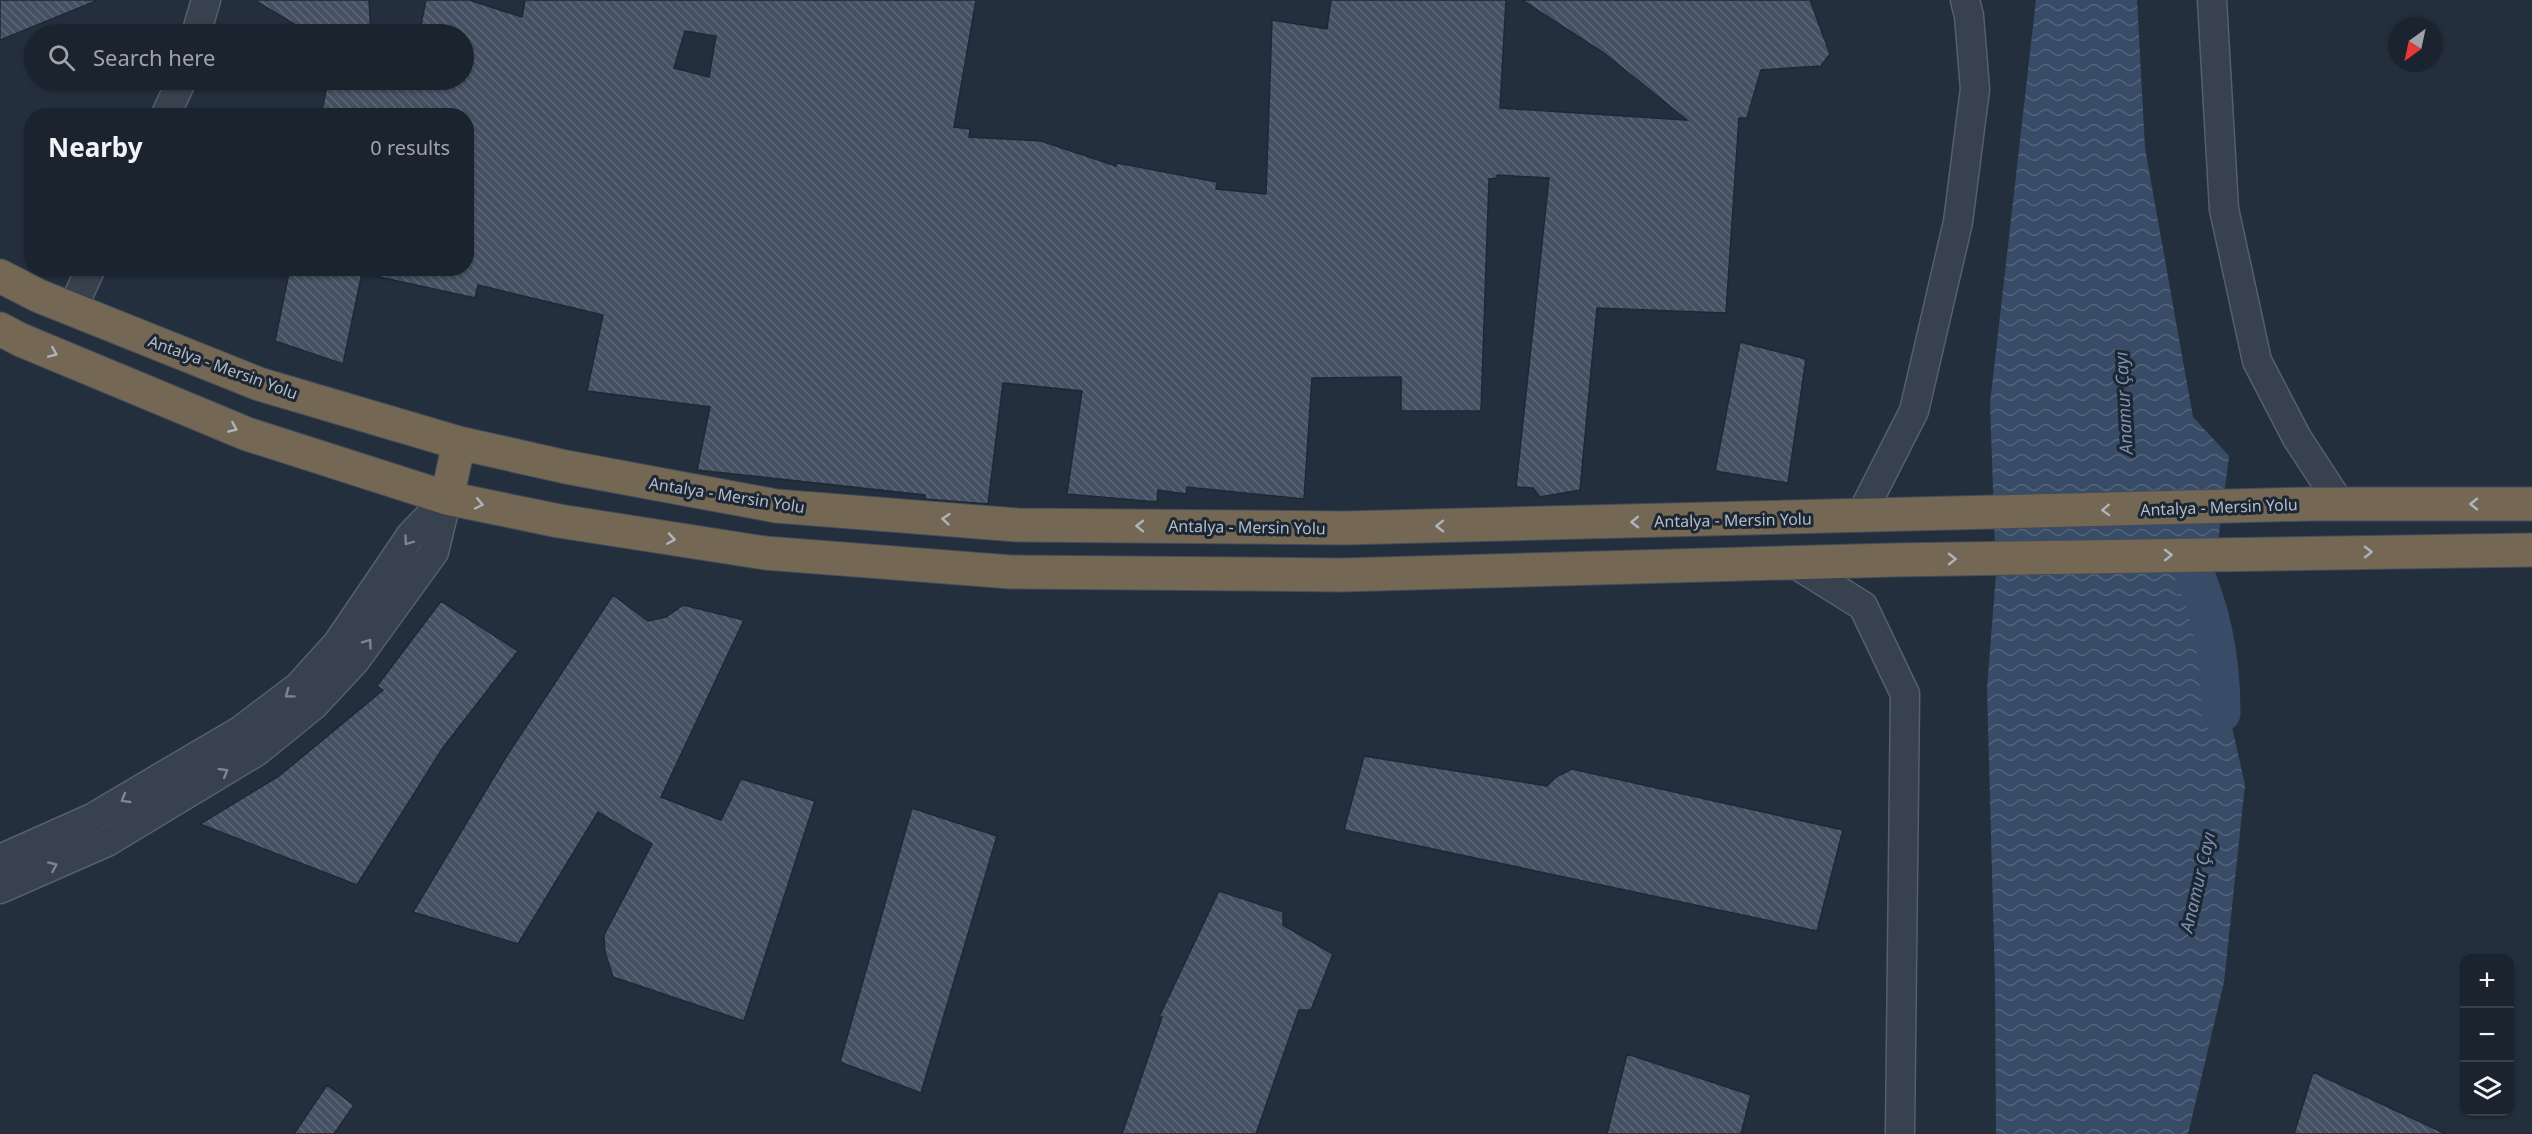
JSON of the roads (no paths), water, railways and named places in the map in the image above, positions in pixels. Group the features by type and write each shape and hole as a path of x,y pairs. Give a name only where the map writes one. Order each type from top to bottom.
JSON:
{"highway":[{"name":"Antalya - Mersin Yolu","path":"0,276 72,309 259,384 459,443 566,467 777,506 1017,525 1345,528 2326,504 2532,504"},
{"path":"0,329 21,340 247,434 447,498 559,521 765,553 1011,572 1341,574 1893,560 2532,550"},
{"path":"447,498 459,443"}],"street":[{"path":"199,24 207,0"},
{"path":"1871,516 1914,411 1958,222 1975,89 1969,16 1965,0"},
{"path":"2212,0 2224,209 2257,361 2297,438 2326,504"},
{"path":"169,108 177,90"},
{"path":"72,309 87,276"},
{"path":"0,859 92,818 241,730 299,686 337,644 411,535 447,498"},
{"path":"0,889 106,842 256,752 314,705 355,661 434,552 447,498"},
{"path":"1794,563 1863,606 1905,694 1900,1134"}],"water":[{"path":"2036,0 2137,0 2145,148 2193,417 2229,456 2208,620 2245,785 2224,982 2188,1134 1996,1134 1995,981 1987,688 1996,574 1990,404"}],"waterway":[{"name":"Anamur Çayı","path":"2191,566 2205,601 2214,638 2221,713"}]}
